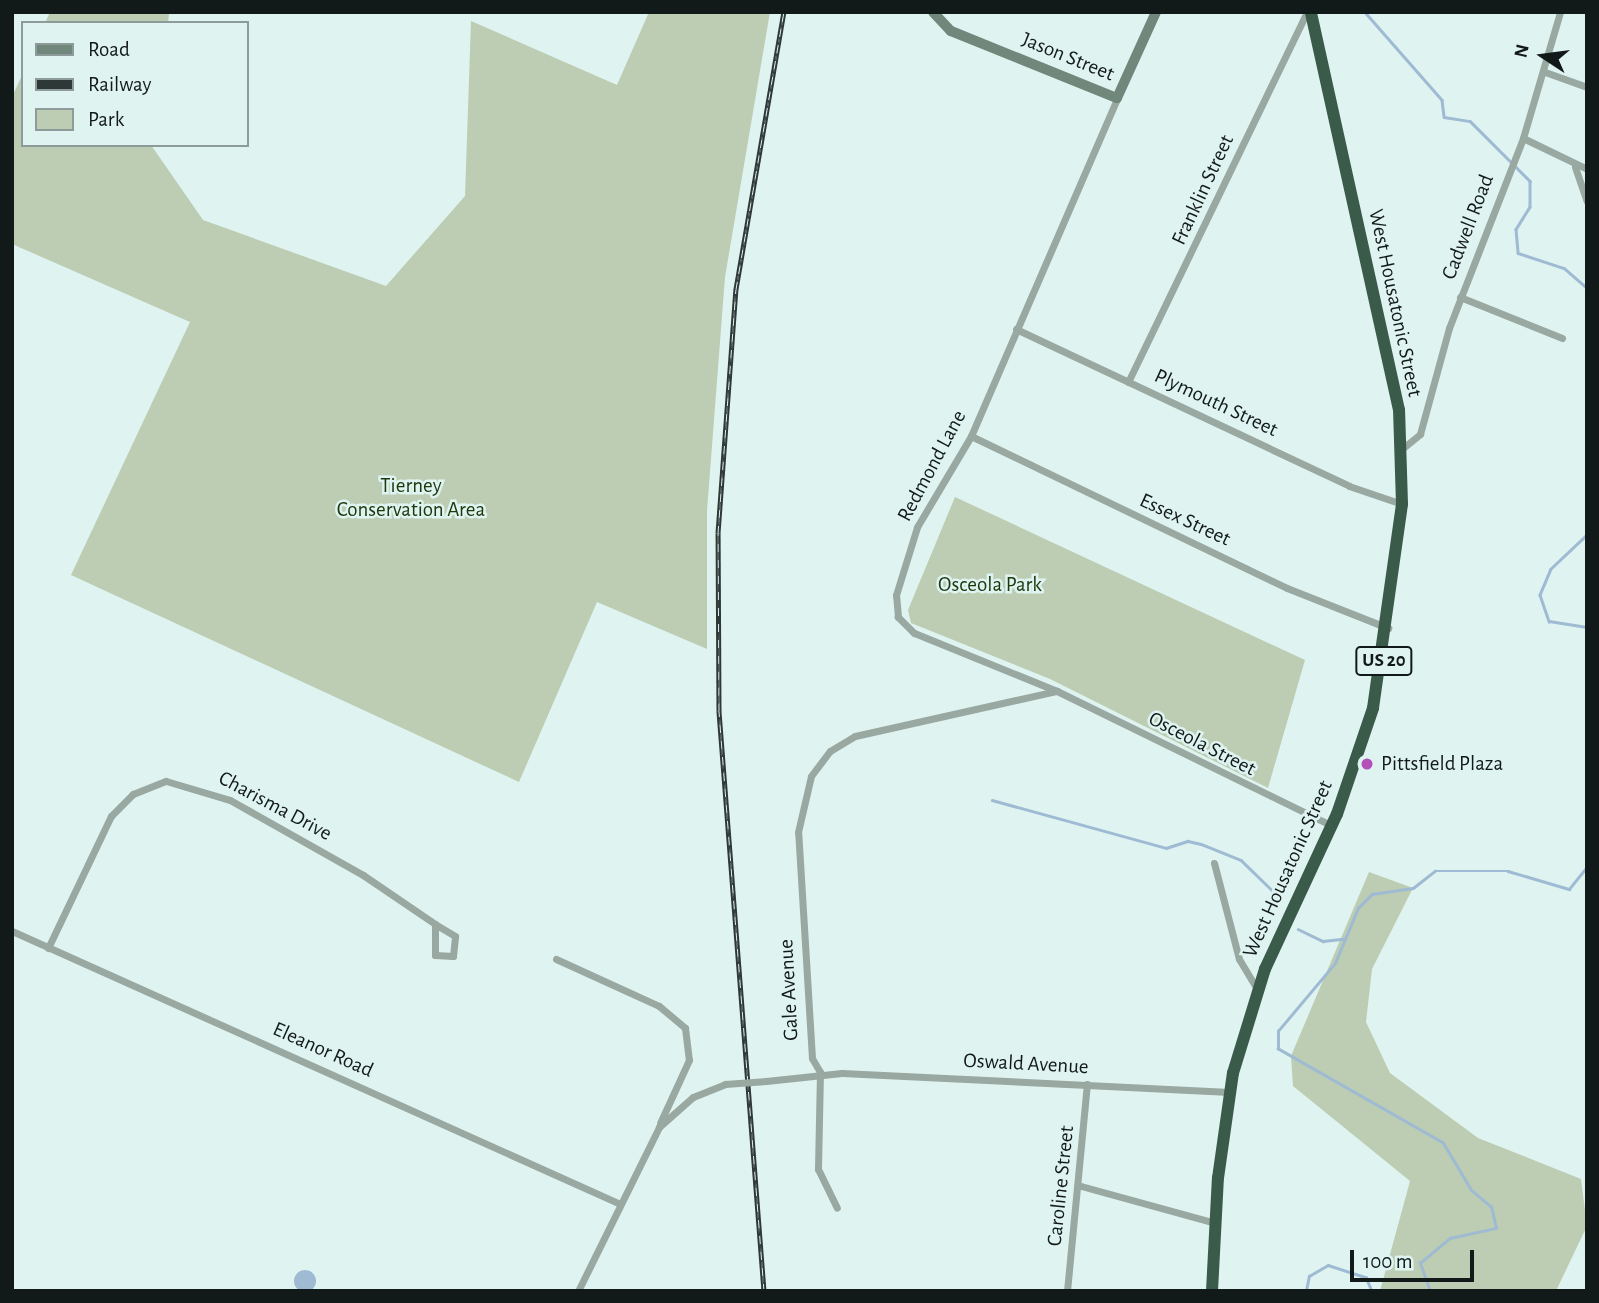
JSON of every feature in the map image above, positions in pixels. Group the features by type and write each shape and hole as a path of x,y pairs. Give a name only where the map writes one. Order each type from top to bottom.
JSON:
{"highway":[{"name":"West Housatonic Street","path":"1212,1291 1215,1223 1230,1092 1257,989 1332,826 1373,708 1388,628 1402,504 1403,447 1309,12"}],"street":[{"name":"Jason Street","path":"933,12 951,31 1117,98"},
{"path":"1117,98 1156,12"},
{"name":"Franklin Street","path":"1128,382 1309,12"},
{"name":"Cadwell Road","path":"1403,447 1420,434 1460,297 1522,138 1545,72 1560,12"},
{"path":"1545,72 1587,87"},
{"name":"Redmond Lane","path":"1057,691 918,636 898,617 897,590 917,527 971,436 1117,98"},
{"path":"1522,138 1575,167 1587,169"},
{"path":"1575,167 1587,201"},
{"path":"1460,297 1562,338"},
{"name":"Plymouth Street","path":"1016,329 1349,486 1402,504"},
{"name":"Essex Street","path":"971,436 1287,588 1388,628"},
{"name":"Gale Avenue","path":"837,1208 818,1169 820,1072 812,1058 799,813 815,769 855,736 1057,691"},
{"name":"Osceola Street","path":"1057,691 1332,826"},
{"name":"Charisma Drive","path":"48,948 111,816 132,793 166,781 230,800 354,869 435,924 457,940 453,956 432,953 435,924"},
{"path":"1214,863 1239,959 1257,989"},
{"name":"Eleanor Road","path":"12,931 618,1203"},
{"path":"556,959 659,1006 685,1028 689,1060 578,1291"},
{"path":"659,1127 693,1097 725,1084 766,1081 820,1072"},
{"name":"Oswald Avenue","path":"820,1072 1230,1092"},
{"name":"Caroline Street","path":"1067,1291 1081,1186 1087,1084"},
{"path":"1081,1186 1215,1223"}],"green space":[{"path":"50,12 169,14 168,21 46,21"},
{"name":"Tierney Conservation Area","path":"649,12 770,12 725,277 707,511 707,649 597,602 519,782 71,575 190,322 12,244 12,97 21,77 21,147 152,147 203,220 386,286 465,196 471,21 617,85"},
{"name":"Osceola Park","path":"955,497 1305,660 1268,788 1050,679 911,623 908,610"},
{"path":"1369,872 1413,888 1372,969 1366,1022 1390,1073 1478,1138 1581,1179 1587,1226 1556,1291 1380,1291 1410,1181 1293,1086 1291,1056"}],"water":[{"path":"305,1270 313,1273 316,1281 313,1289 305,1292 297,1289 294,1281 297,1273"}],"waterway":[{"path":"1365,12 1442,100 1444,117 1470,121 1530,181 1530,207 1516,229 1518,253 1564,268 1587,288"},
{"path":"1587,535 1551,569 1540,595 1549,621 1587,627"},
{"path":"992,800 1166,848 1188,841 1201,844 1241,860 1277,895"},
{"path":"1430,1291 1420,1263 1450,1238 1496,1228 1491,1207 1471,1190 1443,1143 1278,1049 1278,1031 1335,963 1358,908 1372,894 1413,888 1435,871 1508,871 1569,889 1587,867"},
{"path":"1298,929 1323,941 1343,939"},
{"path":"1306,1291 1309,1276 1328,1265 1366,1277 1372,1291"}],"railway":[{"path":"764,1291 719,711 718,533 736,289 784,12"}],"place":[{"name":"Pittsfield Plaza","path":"1367,764"}]}
